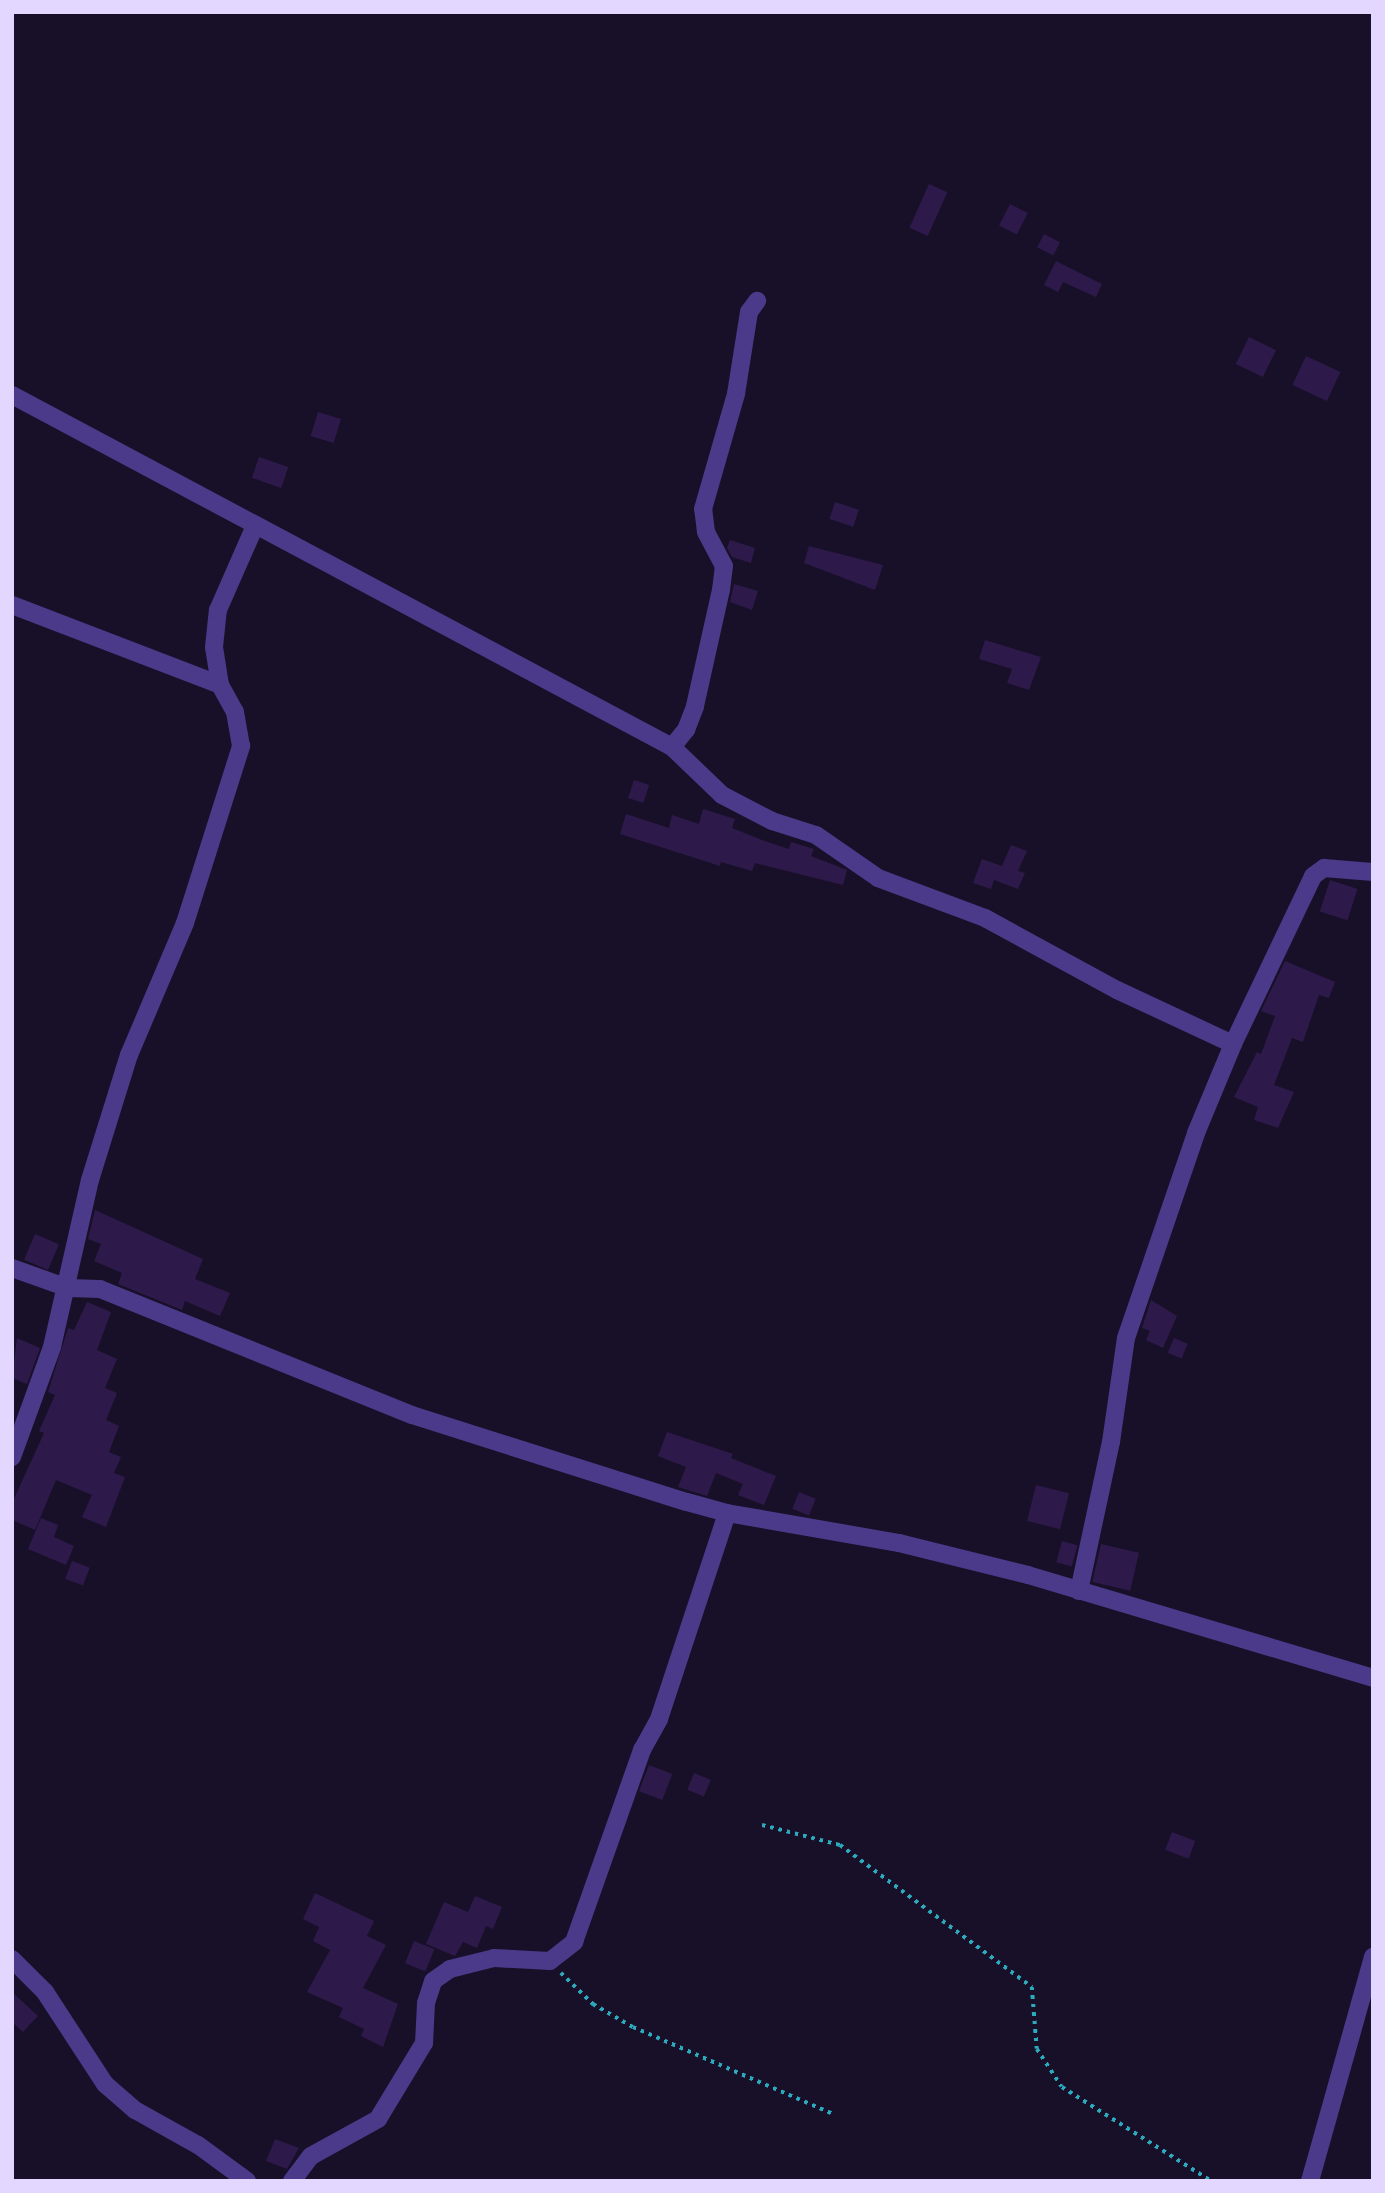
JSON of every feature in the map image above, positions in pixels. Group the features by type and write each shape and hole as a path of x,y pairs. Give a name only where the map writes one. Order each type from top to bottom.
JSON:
{"street":[{"path":"672,747 686,730 695,706 721,590 724,566 706,532 703,509 736,394 749,312 757,301"},
{"path":"12,395 254,528 672,747 722,795 772,821 816,835 878,878 985,918 1117,990 1233,1044"},
{"path":"12,1457 68,1288 90,1180 128,1055 185,923 241,746 235,712 220,685 214,647 218,610 254,528"},
{"path":"12,605 220,685"},
{"path":"1079,1591 1111,1442 1126,1338 1196,1133 1233,1044 1312,876 1324,868 1373,872"},
{"path":"12,1268 68,1288 100,1289 412,1415 727,1513 899,1543 1079,1591 1373,1678"},
{"path":"292,2181 311,2156 378,2119 425,2043 426,2003 433,1981 450,1969 494,1958 550,1961 574,1942 642,1750 659,1719 727,1513"},
{"path":"1310,2181 1373,1957"},
{"path":"12,1959 50,2000 105,2084 135,2110 198,2145 247,2181"}],"path":[{"path":"762,1825 840,1845 1032,1987 1037,2049 1062,2087 1211,2181"},
{"path":"550,1961 593,2004 633,2027 833,2114"}],"building":[{"path":"929,184 947,192 928,236 909,228"},
{"path":"1010,204 1028,213 1017,234 999,225"},
{"path":"1044,234 1060,242 1053,256 1037,247"},
{"path":"1056,261 1102,284 1096,297 1063,282 1058,292 1044,285"},
{"path":"1249,337 1276,350 1263,377 1236,364"},
{"path":"1306,356 1340,372 1327,401 1292,385"},
{"path":"318,412 341,419 334,443 311,436"},
{"path":"259,457 288,467 281,488 252,478"},
{"path":"835,502 859,510 853,527 829,519"},
{"path":"730,540 755,548 751,563 732,557 727,548"},
{"path":"809,546 883,565 875,590 804,563"},
{"path":"734,584 758,591 752,610 730,602"},
{"path":"985,640 1041,657 1029,690 1007,683 1012,669 979,659"},
{"path":"634,780 649,785 643,803 628,798"},
{"path":"703,809 735,819 732,828 762,840 789,849 791,842 814,849 811,856 847,870 843,885 755,863 752,871 721,862 720,866 620,834 626,814 669,828 672,815 699,824"},
{"path":"1011,845 1027,851 1018,871 1025,873 1018,889 994,880 991,889 973,883 982,859 1002,866"},
{"path":"1330,880 1358,889 1347,920 1320,911"},
{"path":"1285,961 1335,982 1329,998 1319,995 1303,1042 1292,1038 1274,1085 1294,1092 1278,1128 1254,1120 1258,1107 1234,1097 1257,1052 1261,1054 1275,1016 1261,1011"},
{"path":"95,1210 203,1259 195,1279 230,1293 220,1316 185,1301 182,1310 118,1284 122,1273 94,1261 101,1244 88,1239"},
{"path":"35,1234 59,1244 48,1270 24,1260"},
{"path":"1151,1300 1177,1316 1163,1348 1146,1340 1150,1331 1142,1328"},
{"path":"87,1302 111,1312 97,1350 117,1359 105,1388 117,1393 106,1420 119,1426 109,1452 121,1457 114,1473 125,1477 106,1527 82,1517 92,1495 56,1480 35,1530 12,1520 12,1503 44,1433 39,1431 55,1395 48,1392 68,1328 74,1330"},
{"path":"17,1338 40,1348 27,1384 12,1378"},
{"path":"1174,1338 1188,1344 1182,1359 1168,1353"},
{"path":"667,1432 733,1454 731,1458 776,1476 764,1505 738,1495 743,1484 716,1473 707,1496 678,1487 686,1467 658,1456"},
{"path":"1036,1485 1069,1493 1060,1529 1027,1521"},
{"path":"799,1492 816,1499 809,1515 792,1509"},
{"path":"41,1518 58,1525 54,1537 74,1546 66,1565 28,1549"},
{"path":"1062,1541 1077,1545 1072,1566 1056,1562"},
{"path":"1101,1544 1139,1553 1130,1591 1092,1582"},
{"path":"72,1561 90,1568 83,1586 65,1579"},
{"path":"649,1765 672,1774 662,1800 639,1791"},
{"path":"694,1773 711,1780 704,1796 687,1790"},
{"path":"1172,1832 1195,1841 1189,1859 1165,1850"},
{"path":"315,1893 374,1921 367,1936 386,1945 363,1988 398,2004 383,2047 361,2036 364,2029 339,2017 343,2008 307,1992 330,1950 313,1941 319,1927 303,1919"},
{"path":"475,1896 502,1907 493,1929 486,1926 477,1948 463,1942 455,1956 426,1944 444,1902 468,1912"},
{"path":"414,1941 434,1949 425,1971 405,1963"},
{"path":"12,1992 38,2016 23,2032 12,2022"},
{"path":"275,2139 299,2148 287,2169 266,2161"}]}
